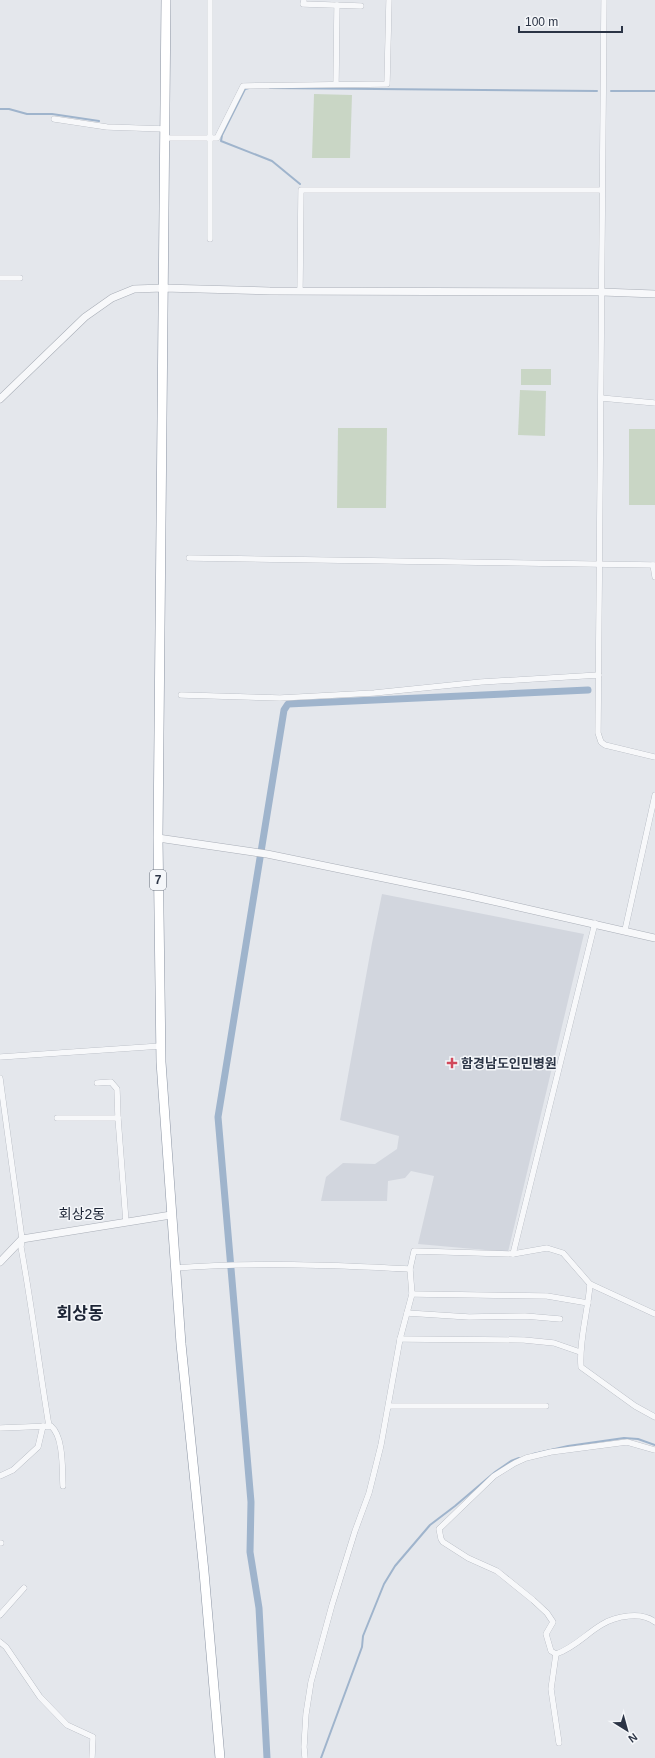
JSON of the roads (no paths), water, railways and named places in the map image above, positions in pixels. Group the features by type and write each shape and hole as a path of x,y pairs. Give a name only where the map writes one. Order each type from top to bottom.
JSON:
{"highway":[{"name":"7","path":"166,0 158,838 161,1046 175,1268 220,1758"}],"street":[{"path":"210,0 210,240"},
{"path":"304,0 303,4 361,6"},
{"path":"54,119 107,128 217,138 242,86 387,84 389,0"},
{"path":"604,0 601,190 602,292 598,733 601,742 605,745 655,757"},
{"path":"336,84 337,6"},
{"path":"300,290 301,190 601,190"},
{"path":"0,278 20,278"},
{"path":"0,399 86,317 101,305 134,289 164,288 270,291 300,290 508,293 602,292 655,294"},
{"path":"601,398 655,403"},
{"path":"189,558 654,565 655,577"},
{"path":"181,695 280,698 374,693 481,682 599,675"},
{"path":"625,930 655,795"},
{"path":"158,838 267,854 595,923 655,938"},
{"path":"513,1254 595,923"},
{"path":"0,1056 161,1046"},
{"path":"0,1078 22,1239 21,1247 32,1308 46,1426 38,1447 13,1470 0,1476"},
{"path":"96,1083 110,1082 118,1089 118,1118 126,1222"},
{"path":"58,1118 118,1118"},
{"path":"0,1262 22,1239 171,1216"},
{"path":"305,1758 304,1747 306,1714 312,1676 355,1531 369,1493 389,1406 400,1339 412,1294 410,1269 414,1251 513,1254 547,1248 563,1253 590,1284 655,1314"},
{"path":"175,1268 220,1264 305,1264 410,1269"},
{"path":"590,1284 580,1352 581,1367 635,1406 655,1417"},
{"path":"412,1294 540,1296 588,1303"},
{"path":"407,1313 468,1317 525,1316 560,1319"},
{"path":"400,1339 524,1340 554,1343 580,1352"},
{"path":"389,1406 546,1406"},
{"path":"0,1428 46,1426 54,1429 62,1451 63,1486"},
{"path":"556,1654 551,1651 546,1634 553,1622 547,1613 498,1571 468,1558 443,1542 439,1529 494,1476 526,1458 550,1452 630,1441 655,1450"},
{"path":"0,1615 24,1588"},
{"path":"556,1654 570,1648 607,1622 636,1616 648,1618 655,1622"},
{"path":"0,1642 6,1647 40,1697 62,1720 67,1725 93,1737 92,1758"},
{"path":"556,1654 551,1689 559,1743"}],"waterway":[{"path":"249,88 245,89 222,135 221,141 272,161 300,184"},
{"path":"270,88 597,91"},
{"path":"611,91 655,91"},
{"path":"0,109 9,109 27,114 52,114 99,121"},
{"path":"267,1758 259,1608 250,1552 251,1502 218,1117 284,710 288,704 588,690"},
{"path":"533,1454 568,1446 624,1438 638,1439 655,1445"},
{"path":"321,1758 362,1647 363,1636 384,1584 395,1566 430,1525 495,1472 511,1461 519,1458"}],"place":[{"name":"함경남도인민병원","path":"452,1063"}],"district":[{"name":"회상2동","path":"82,1214"},
{"name":"회상동","path":"80,1313"}]}
